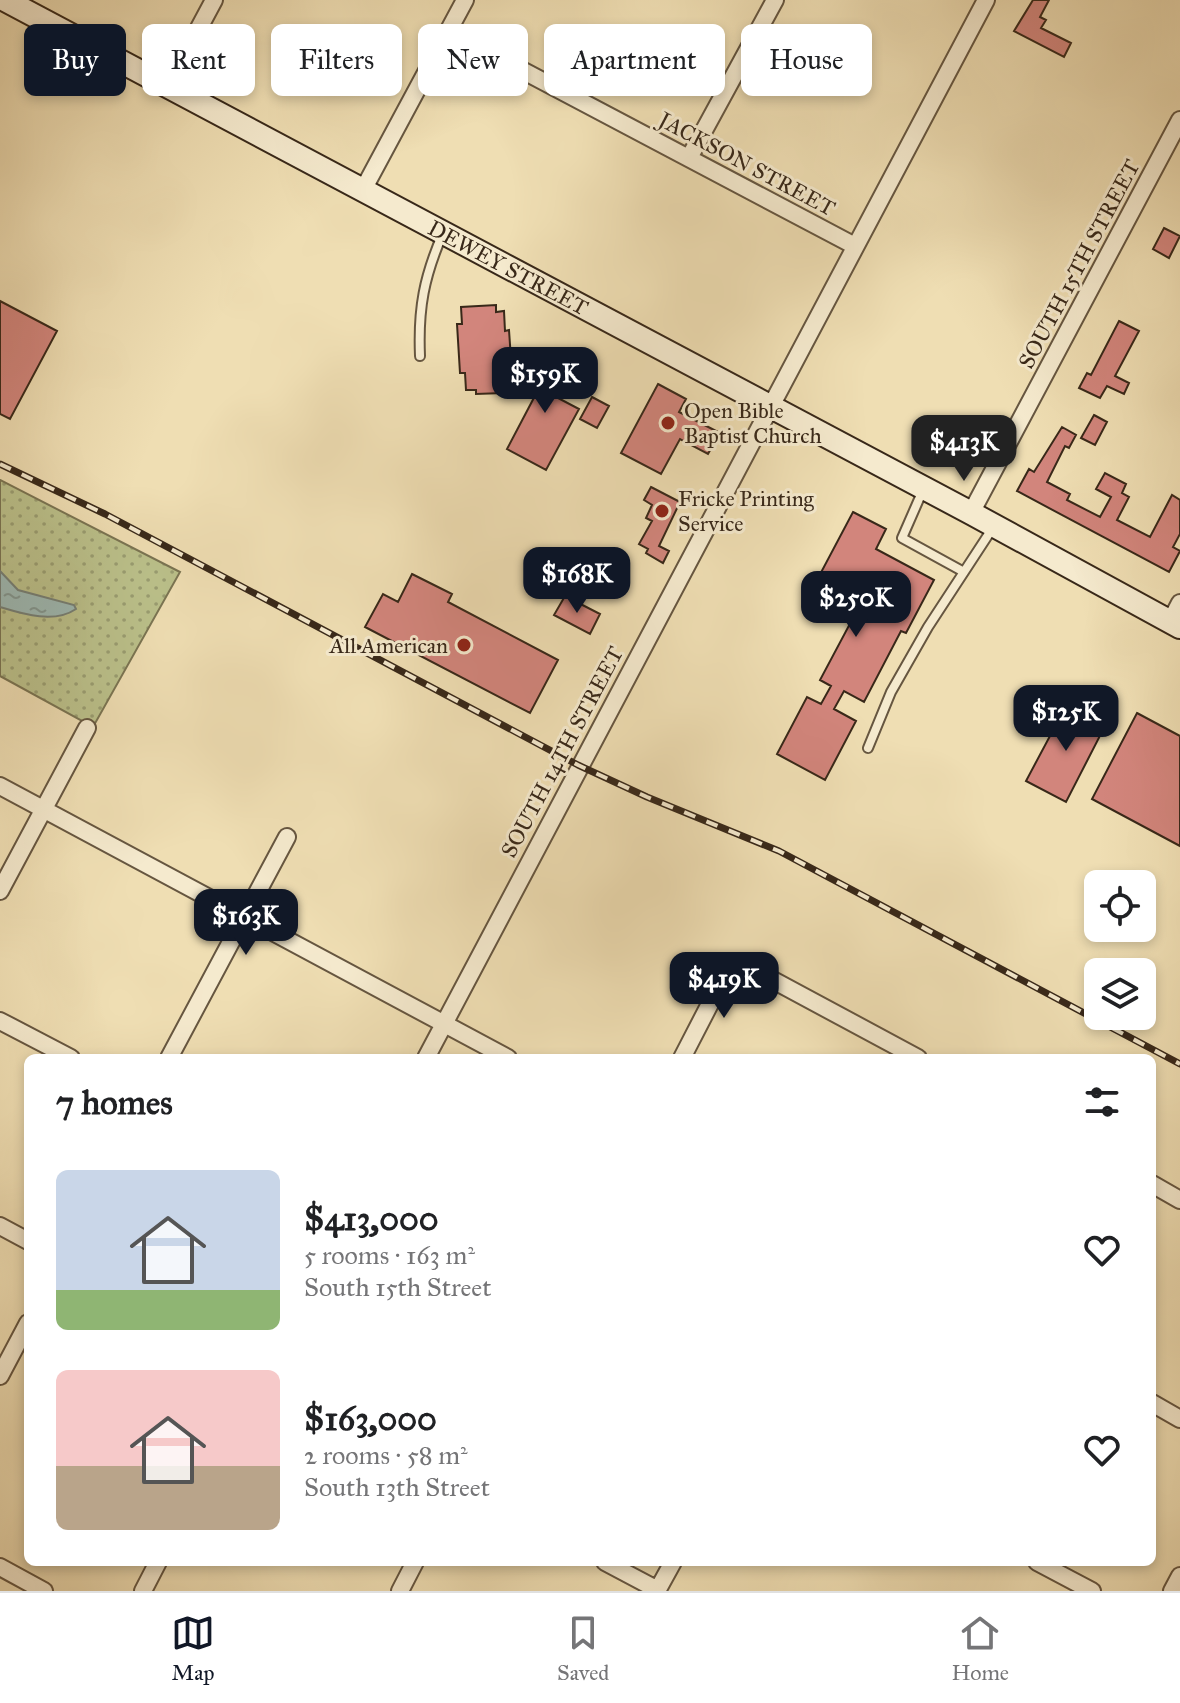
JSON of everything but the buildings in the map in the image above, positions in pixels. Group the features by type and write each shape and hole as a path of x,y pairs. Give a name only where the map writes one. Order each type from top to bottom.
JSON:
{"street":[{"name":"DEWEY STREET","path":"5,0 142,72"},
{"path":"201,24 214,0"},
{"path":"452,24 465,0"},
{"name":"SOUTH 14TH STREET","path":"428,1054 578,765 772,407 986,0"},
{"path":"689,158 768,2"},
{"name":"JACKSON STREET","path":"528,73 855,246"},
{"path":"363,190 418,87"},
{"name":"DEWEY STREET","path":"187,96 994,526 1177,618"},
{"name":"SOUTH 15TH STREET","path":"971,513 1180,120"},
{"path":"0,891 87,728"},
{"path":"0,786 500,1054"},
{"path":"171,1054 287,837"},
{"path":"684,1054 714,996 736,964 771,979 911,1054"},
{"path":"0,1021 63,1054"},
{"path":"1156,1186 1180,1200"},
{"path":"0,1226 24,1239"},
{"path":"0,1376 24,1331"},
{"path":"1156,1405 1180,1419"},
{"path":"143,1591 156,1566"},
{"path":"400,1591 413,1566"},
{"path":"612,1566 658,1591 671,1566"},
{"path":"1045,1566 1092,1591"},
{"path":"0,1567 44,1591"},
{"path":"1172,1591 1180,1576"}],"lane":[{"path":"420,356 418,318 428,266 443,232"},
{"path":"924,488 902,538 964,572"},
{"path":"868,748 891,692 994,526"}],"green space":[{"path":"0,480 180,572 93,727 0,676"}],"water":[{"path":"0,571 18,590 74,605 76,609 48,617 0,607"}],"railway":[{"path":"0,464 105,514 578,765 779,851 1180,1064"}],"place":[{"name":"Open Bible Baptist Church","path":"668,423"},
{"name":"Fricke Printing Service","path":"662,511"},
{"name":"All American","path":"464,645"}]}
